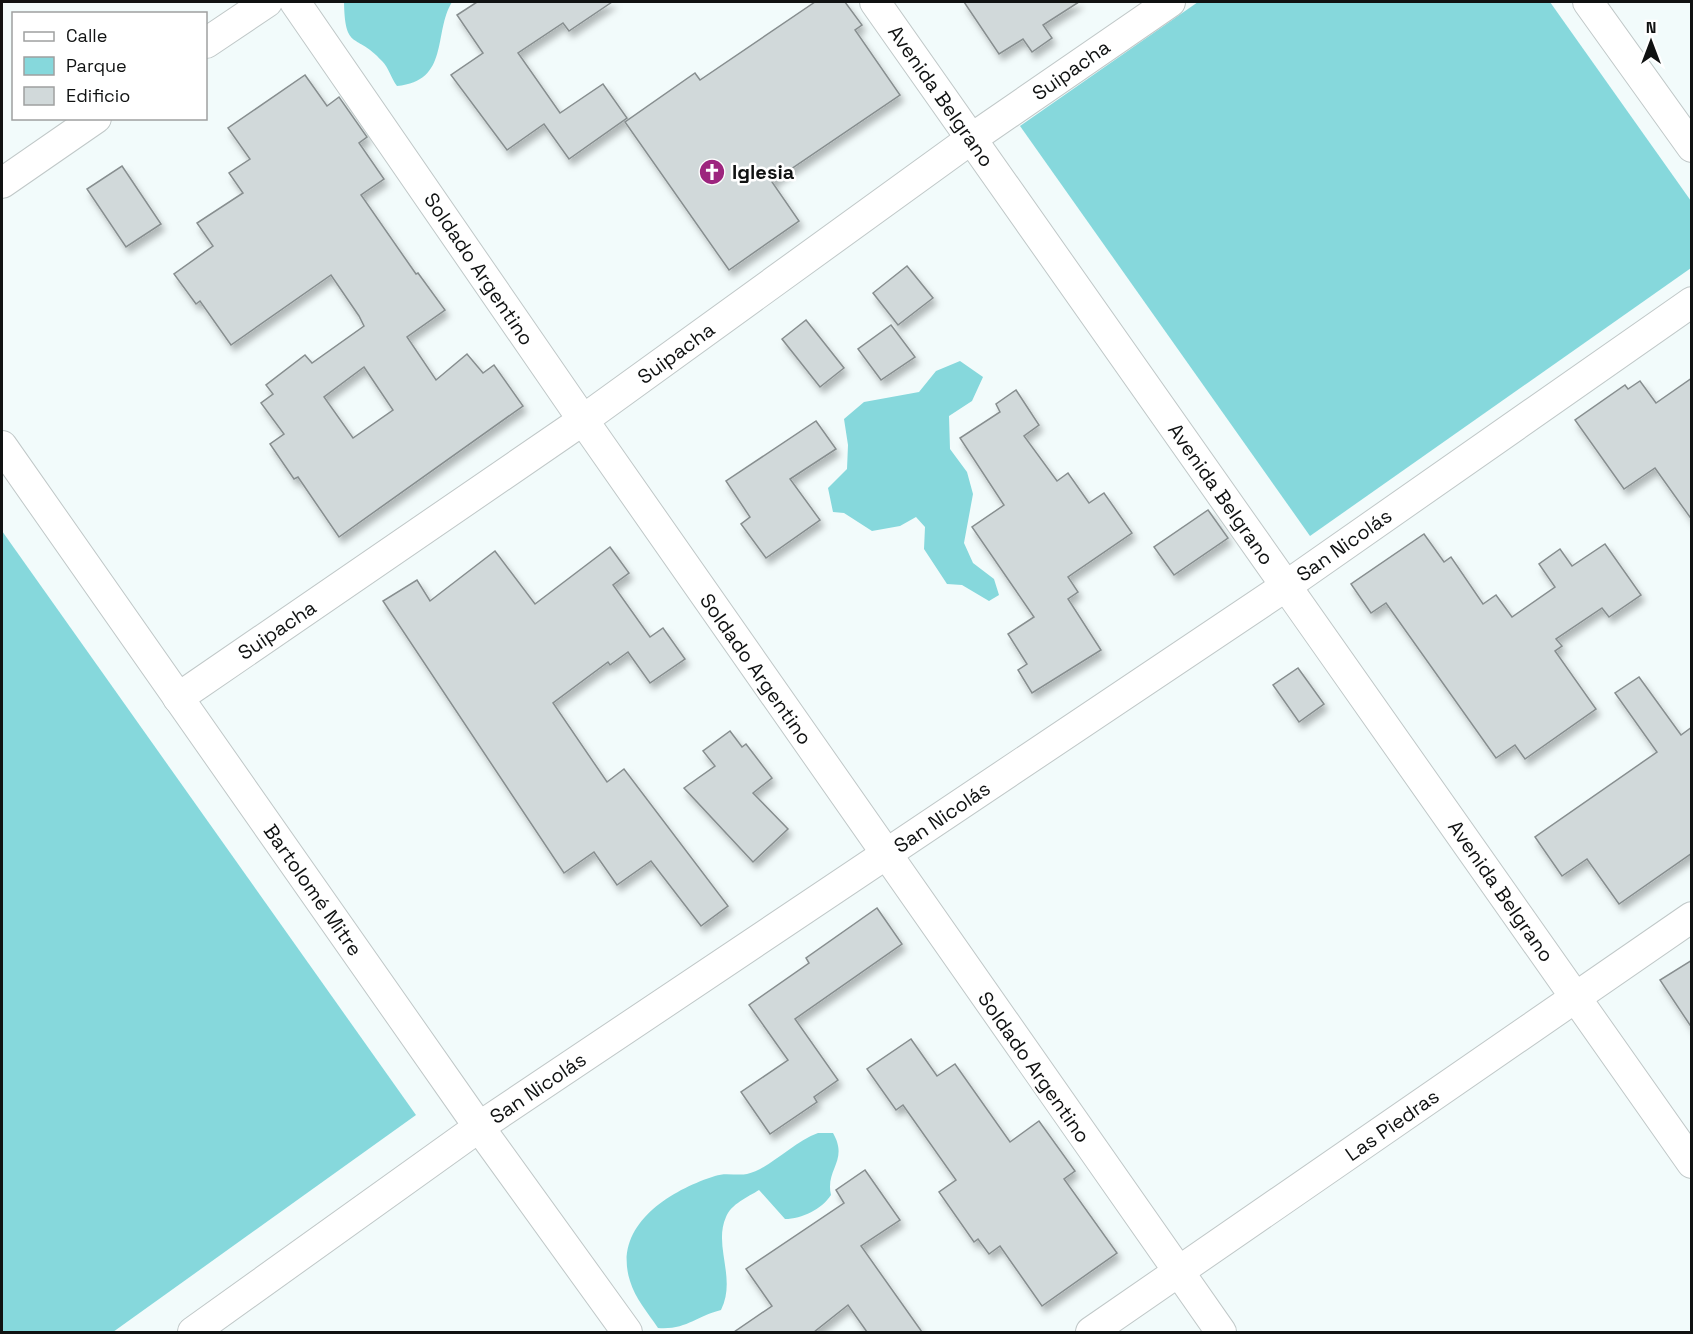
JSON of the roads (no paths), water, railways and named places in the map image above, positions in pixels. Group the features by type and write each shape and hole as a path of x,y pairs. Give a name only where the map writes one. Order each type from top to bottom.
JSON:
{"street":[{"path":"207,42 267,2"},
{"name":"Soldado Argentino","path":"295,2 582,420 1221,1332"},
{"name":"Avenida Belgrano","path":"875,2 1692,1163"},
{"name":"Suipacha","path":"178,698 582,420 971,139 1170,2"},
{"path":"1594,6 1692,147"},
{"path":"2,183 93,120"},
{"name":"San Nicolás","path":"193,1332 479,1127 1286,586 1692,302"},
{"name":"Bartolomé Mitre","path":"2,446 479,1127 627,1332"},
{"name":"Las Piedras","path":"1091,1332 1692,917"}],"place":[{"name":"Iglesia","path":"712,172"}]}
